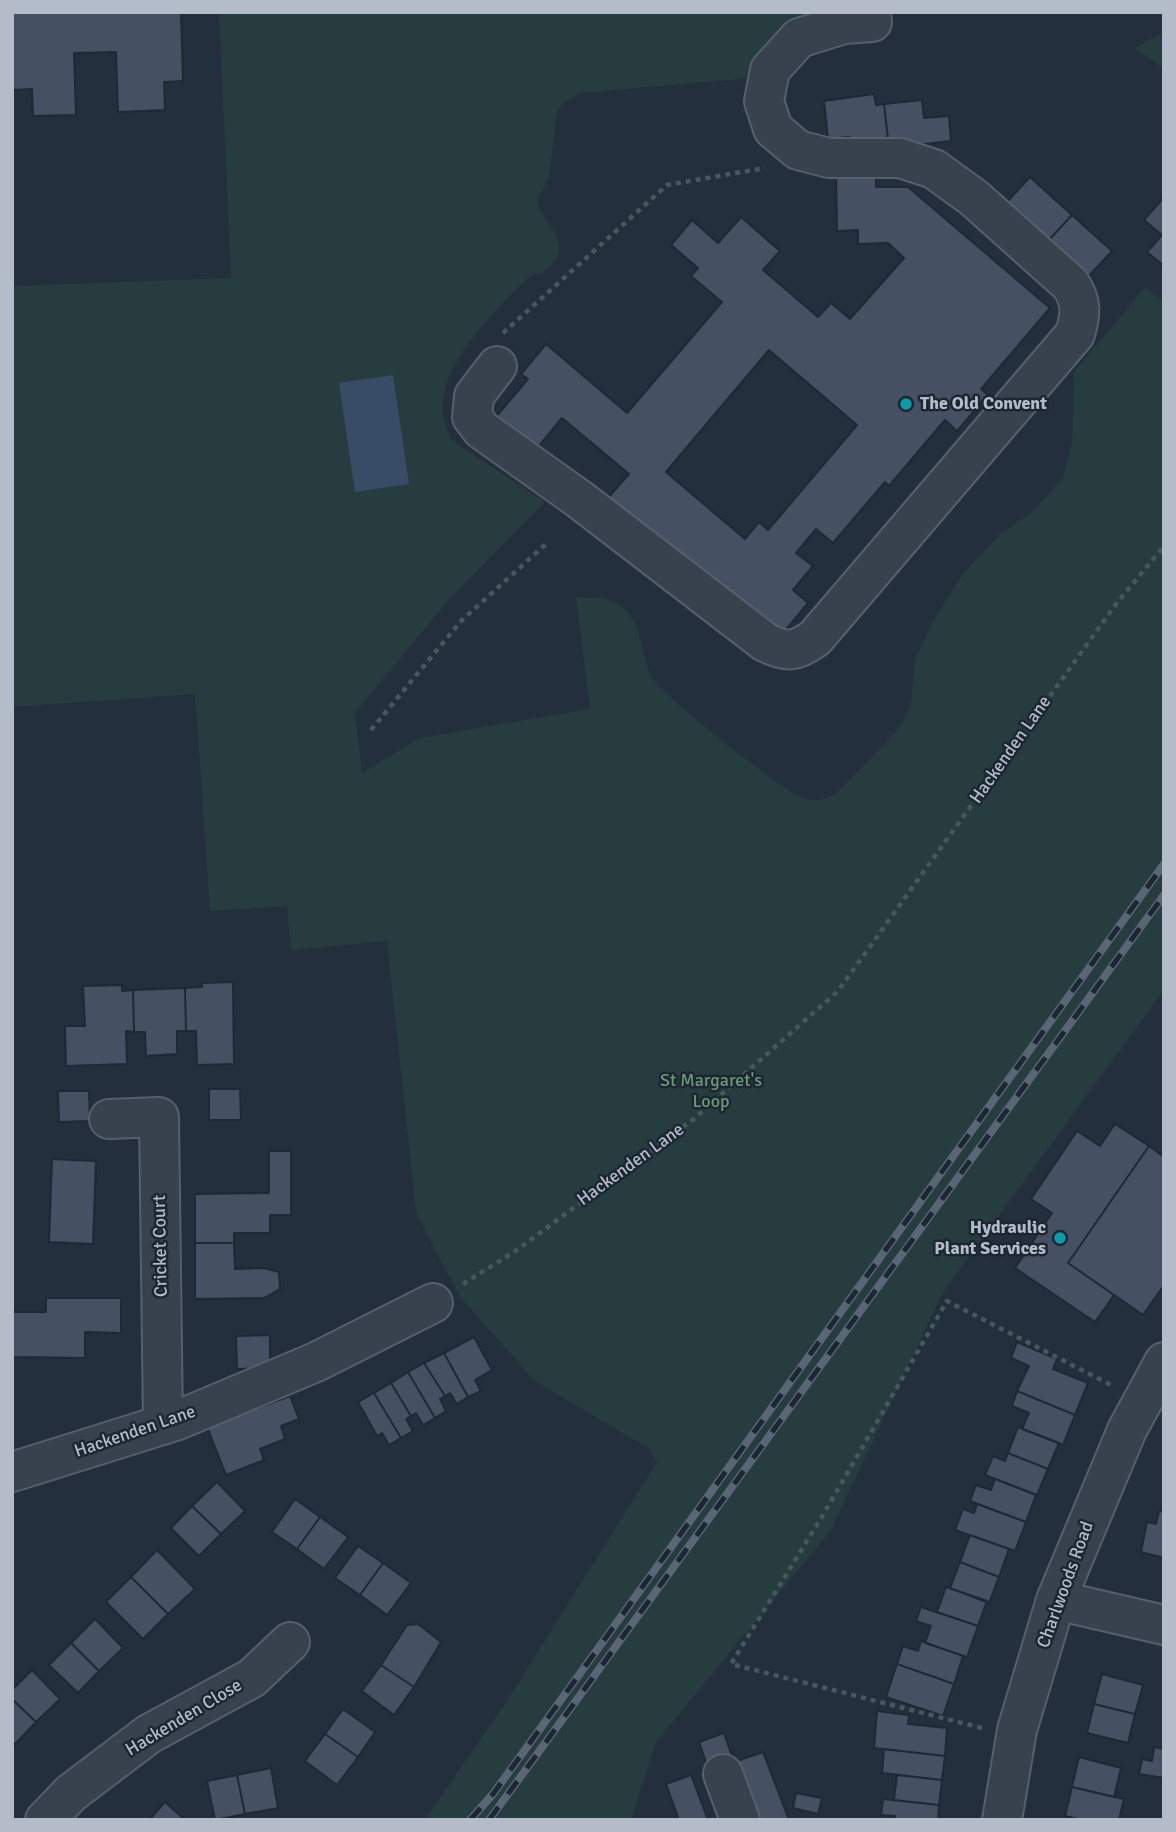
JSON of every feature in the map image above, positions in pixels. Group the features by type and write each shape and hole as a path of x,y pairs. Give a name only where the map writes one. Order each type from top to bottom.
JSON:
{"street":[{"path":"497,366 474,397 472,417 482,430 579,499 765,642 781,650 799,650 816,638 1075,334 1081,316 1079,297 1070,284 974,198 934,169 900,158 829,158 798,150 773,129 764,100 770,71 799,38 872,17"},
{"name":"Cricket Court","path":"109,1119 159,1118 163,1425"},
{"name":"Hackenden Lane","path":"12,1472 163,1425 316,1362 433,1303"},
{"name":"Charlwoods Road","path":"1002,1820 1016,1737 1056,1600 1142,1401 1164,1363"},
{"path":"1056,1600 1164,1625"},
{"name":"Hackenden Close","path":"45,1820 71,1793 149,1734 252,1678 290,1642"},
{"path":"723,1774 740,1820"}],"path":[{"path":"497,366 500,336 667,185 780,166 798,150"},
{"path":"371,730 461,621 547,542"},
{"name":"Hackenden Lane","path":"433,1303 514,1252 695,1118 838,991 1116,604 1164,546"},
{"path":"1016,1737 731,1664 823,1515 947,1301 1142,1401"}],"green space":[{"name":"St Margaret's Loop","path":"219,12 831,12 752,78 580,93 562,104 557,112 549,177 537,200 557,238 558,255 540,274 534,273 474,336 451,374 444,394 443,414 451,440 545,502 450,598 355,713 362,773 420,738 590,709 576,597 613,601 626,611 637,628 651,676 676,702 724,742 806,799 822,799 837,793 900,727 911,703 915,659 933,621 963,574 1000,534 1030,514 1063,478 1072,442 1074,372 1145,287 1164,302 1164,990 943,1292 831,1530 656,1742 631,1820 425,1820 510,1696 657,1462 648,1448 535,1381 462,1299 440,1260 416,1212 387,941 291,950 287,906 210,911 195,694 12,707 12,286 231,278"},
{"path":"1164,32 1164,69 1135,48"}],"water":[{"path":"393,375 409,484 355,492 339,383"}],"building":[{"path":"12,12 181,12 183,81 164,82 165,110 118,112 116,52 74,53 76,115 33,116 32,89 12,90"},
{"path":"874,94 876,105 884,104 889,148 851,152 849,137 828,139 824,101"},
{"path":"922,100 924,118 949,116 951,141 889,148 884,104"},
{"name":"The Old Convent","path":"876,172 876,187 908,187 1050,308 981,389 988,395 957,431 945,420 889,486 885,482 833,543 816,529 796,553 813,566 793,590 808,603 779,638 600,507 629,474 562,418 534,452 494,419 528,379 521,374 546,344 627,413 722,302 691,276 698,268 671,245 692,220 718,243 741,217 780,251 763,270 818,317 831,303 850,319 904,258 888,243 858,244 858,230 837,231 836,173","holes":["769,350 857,425 768,530 759,522 745,539 666,472"]},
{"path":"1030,177 1072,215 1047,242 1005,204"},
{"path":"1164,197 1164,266 1147,252 1162,235 1144,220"},
{"path":"1072,215 1112,251 1087,278 1047,242"},
{"path":"233,982 234,1064 197,1065 196,1031 186,1031 185,988 202,987 202,983"},
{"path":"122,985 122,991 133,990 134,1032 126,1031 127,1064 66,1066 65,1026 85,1026 83,986"},
{"path":"185,988 186,1031 177,1031 177,1054 146,1056 145,1032 134,1032 133,990"},
{"path":"209,1089 240,1089 241,1120 209,1120"},
{"path":"58,1091 89,1091 90,1121 59,1122"},
{"name":"Hydraulic Plant Services","path":"1115,1124 1149,1146 1068,1263 1114,1295 1095,1322 1015,1268 1052,1213 1031,1199 1077,1131 1100,1146"},
{"path":"1149,1146 1164,1157 1164,1285 1143,1315 1068,1263"},
{"path":"269,1151 291,1151 291,1215 270,1215 270,1233 234,1233 234,1243 195,1243 195,1194 269,1193"},
{"path":"52,1159 96,1161 93,1244 49,1242"},
{"path":"195,1243 234,1243 235,1269 264,1268 279,1272 280,1289 264,1298 195,1299"},
{"path":"46,1298 121,1298 121,1333 85,1332 85,1358 12,1357 12,1312 46,1312"},
{"path":"270,1335 270,1368 237,1369 236,1336"},
{"path":"474,1337 492,1370 475,1380 481,1391 468,1397 444,1353"},
{"path":"1017,1342 1057,1359 1053,1369 1088,1383 1075,1415 1017,1391 1029,1366 1011,1358"},
{"path":"444,1353 468,1397 457,1404 450,1393 445,1396 424,1363"},
{"path":"424,1363 445,1396 440,1399 446,1411 435,1418 408,1372"},
{"path":"408,1372 435,1418 423,1425 416,1413 411,1416 391,1383"},
{"path":"391,1383 411,1416 406,1419 413,1431 401,1438 374,1393"},
{"path":"1017,1391 1075,1415 1063,1445 1022,1429 1029,1413 1012,1406"},
{"path":"374,1393 401,1438 389,1445 382,1433 377,1436 358,1402"},
{"path":"290,1396 299,1419 281,1426 285,1439 260,1449 264,1460 226,1475 207,1427"},
{"path":"1018,1427 1059,1443 1048,1469 1008,1453"},
{"path":"1008,1453 1048,1469 1037,1495 985,1475 993,1456 1005,1461"},
{"path":"995,1479 1036,1495 1026,1522 970,1501 976,1485 991,1490"},
{"path":"217,1482 245,1511 221,1534 192,1506"},
{"path":"295,1499 320,1517 297,1549 272,1532"},
{"path":"977,1504 1026,1522 1015,1551 955,1530 963,1509 974,1513"},
{"path":"192,1506 221,1534 199,1556 171,1528"},
{"path":"1159,1511 1164,1512 1164,1558 1141,1552 1147,1522 1156,1524"},
{"path":"320,1517 348,1537 324,1569 297,1549"},
{"path":"970,1535 1009,1549 999,1577 960,1562"},
{"path":"358,1546 383,1563 360,1595 335,1578"},
{"path":"157,1550 195,1589 168,1614 131,1577"},
{"path":"960,1562 999,1577 989,1603 950,1588"},
{"path":"383,1563 411,1583 387,1615 360,1595"},
{"path":"131,1577 168,1614 143,1639 106,1602"},
{"path":"946,1587 987,1601 978,1626 937,1612"},
{"path":"921,1607 978,1626 967,1657 925,1643 931,1626 916,1621"},
{"path":"95,1619 123,1648 99,1671 71,1643"},
{"path":"418,1624 441,1642 414,1687 381,1665 407,1625"},
{"path":"921,1641 963,1656 954,1684 897,1664 903,1646 918,1651"},
{"path":"71,1643 99,1671 78,1693 49,1665"},
{"path":"897,1664 954,1684 943,1716 886,1697"},
{"path":"381,1665 414,1687 394,1715 362,1691"},
{"path":"32,1670 60,1699 36,1722 12,1699 12,1690"},
{"path":"1102,1674 1143,1685 1135,1714 1094,1704"},
{"path":"12,1699 36,1722 15,1744 12,1741"},
{"path":"1094,1704 1135,1714 1128,1743 1087,1733"},
{"path":"343,1709 375,1732 358,1757 325,1734"},
{"path":"877,1711 909,1715 908,1724 947,1728 945,1756 874,1748"},
{"path":"724,1733 733,1759 708,1768 699,1742"},
{"path":"325,1734 358,1757 337,1785 305,1761"},
{"path":"1154,1747 1164,1749 1164,1778 1139,1774 1142,1759 1152,1761"},
{"path":"884,1749 945,1756 942,1780 882,1773"},
{"path":"763,1752 789,1820 760,1820 737,1761"},
{"path":"1079,1757 1121,1768 1114,1797 1072,1787"},
{"path":"271,1768 278,1808 245,1814 237,1775"},
{"path":"237,1775 245,1814 215,1820 207,1781"},
{"path":"691,1775 708,1820 679,1820 666,1784"},
{"path":"897,1775 942,1780 939,1805 894,1800"},
{"path":"1072,1787 1124,1799 1119,1820 1082,1820 1065,1816"},
{"path":"796,1793 822,1798 818,1814 793,1808"},
{"path":"883,1799 939,1805 938,1820 894,1820 895,1816 881,1815"},
{"path":"165,1802 185,1820 149,1820"}],"railway":[{"path":"470,1820 493,1794 1164,864"},
{"path":"489,1820 1164,895"}],"place":[{"name":"The Old Convent","path":"906,404"},
{"name":"Hydraulic Plant Services","path":"1060,1238"}]}
